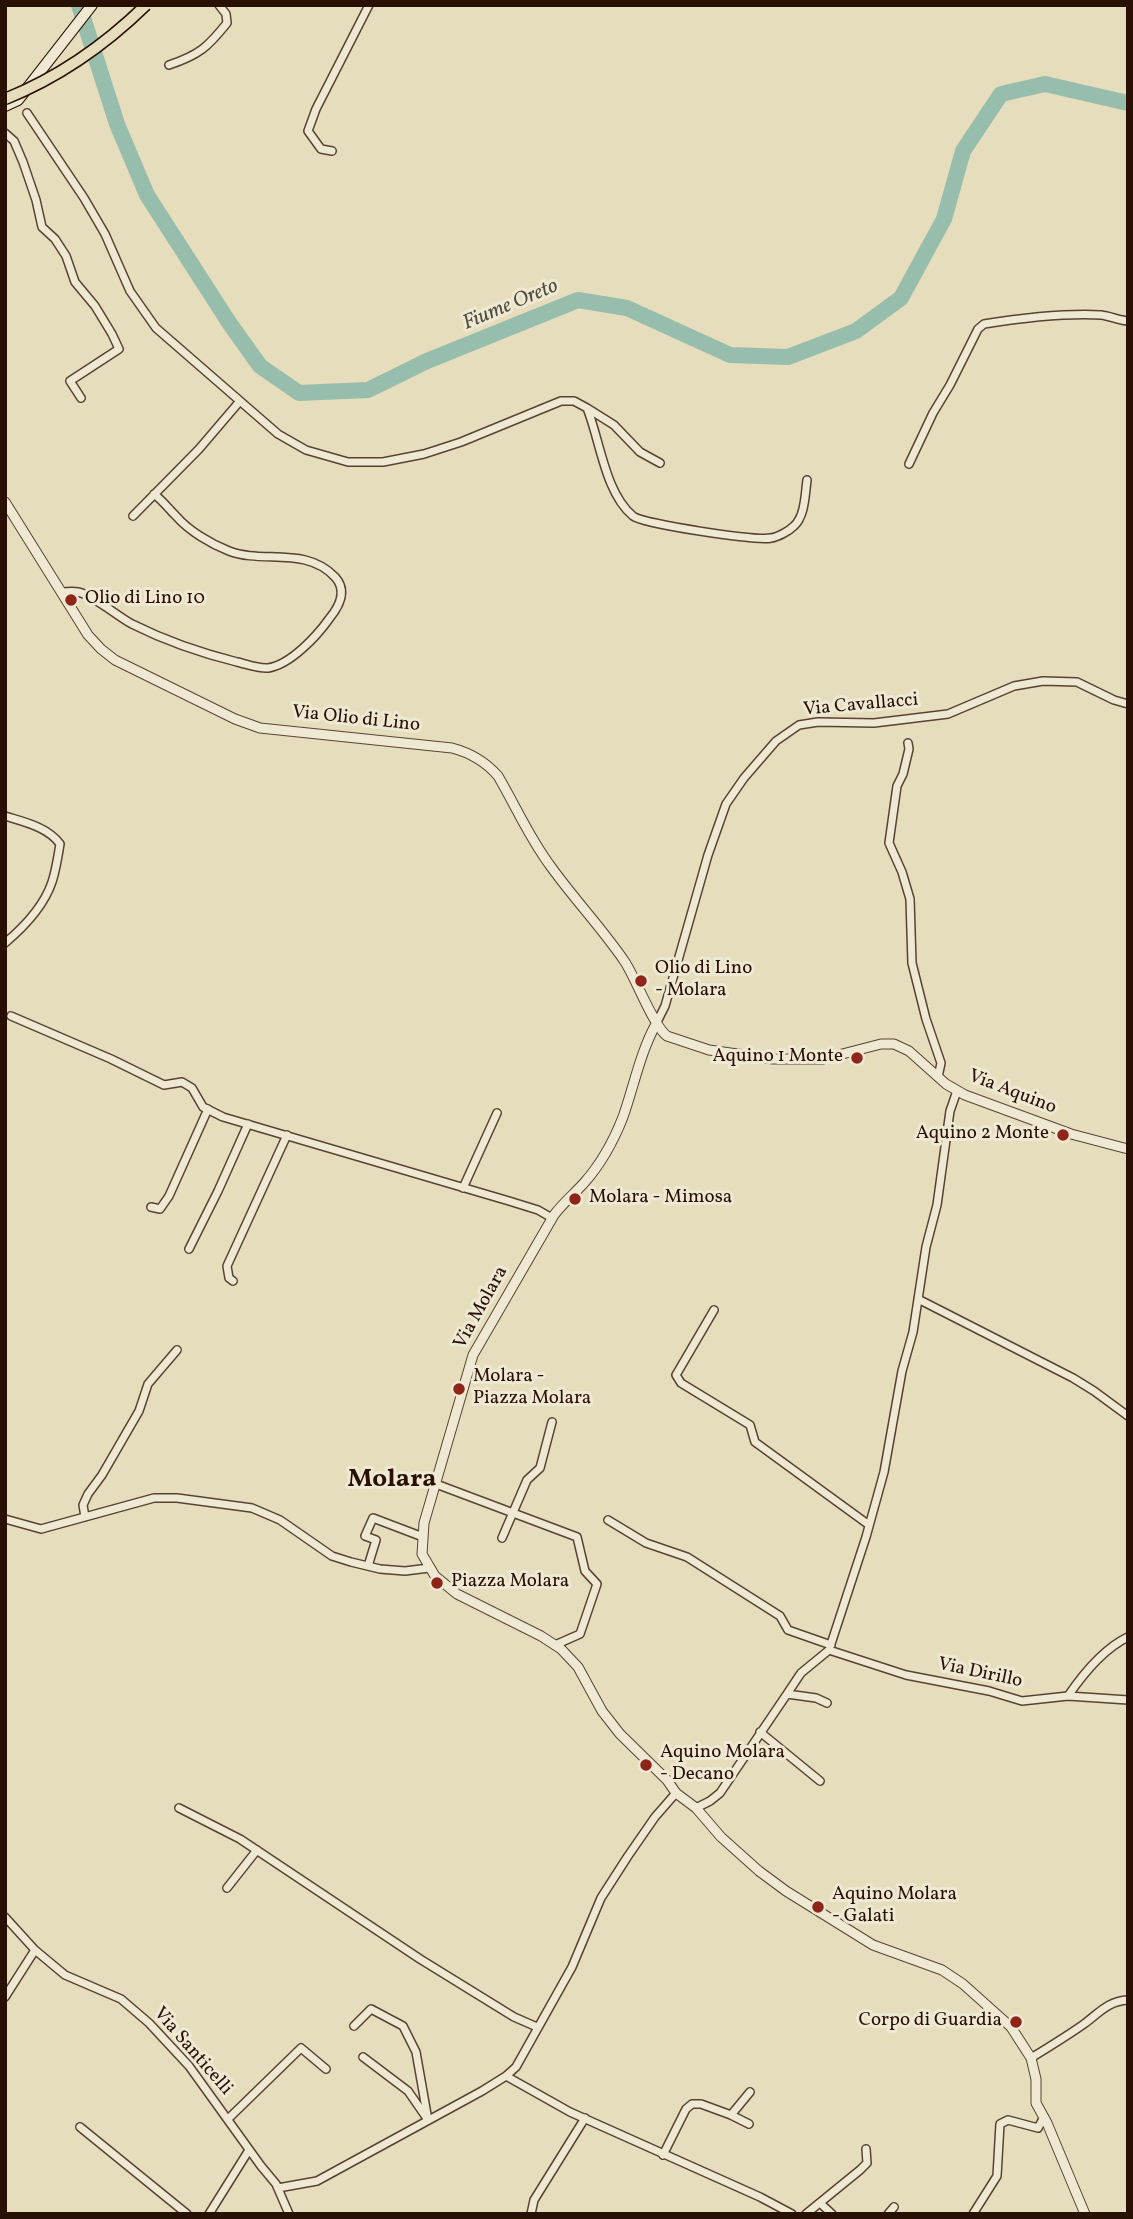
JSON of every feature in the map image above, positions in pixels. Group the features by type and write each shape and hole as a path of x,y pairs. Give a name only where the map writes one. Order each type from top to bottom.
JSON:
{"main road":[{"path":"5,106 18,100 92,5"},
{"path":"5,99 49,79 81,60 121,30 146,5"}],"street":[{"path":"169,65 192,58 228,23 226,14 219,5"},
{"path":"332,152 321,149 308,131 316,109 369,5"},
{"path":"18,100 84,198 105,234 130,290 156,328 278,434 306,450 348,462 383,462 424,454 461,442 561,401 574,401 614,425 640,452 660,463"},
{"path":"5,133 13,141 23,162 42,227 55,239 66,257 75,282 94,306 119,349 71,381 82,398"},
{"path":"909,464 933,413 978,329 984,324 1079,315 1105,315 1128,321"},
{"path":"133,516 199,449 240,401"},
{"path":"587,408 615,494 634,518 755,539 773,538 793,528 800,520 807,480"},
{"path":"62,592 78,592 132,624 201,653 267,668 283,663 304,646 323,628 338,608 342,595 336,578 319,567 298,558 267,555 252,557 228,551 196,533 154,494"},
{"name":"Via Olio di Lino","path":"5,502 88,635 115,660 235,719 260,728 452,748 467,752 489,765 547,861 626,964 656,1024"},
{"name":"Via Cavallacci","path":"656,1024 665,1006 708,855 726,804 744,778 785,734 799,725 818,722 874,723 948,714 1014,686 1043,681 1077,682 1128,704"},
{"path":"908,743 903,774 897,786 889,843 910,899 912,963 941,1063 938,1077"},
{"path":"5,816 38,828 55,837 60,844 52,882 46,895 32,916 5,943"},
{"path":"11,1016 164,1085 182,1082 192,1088 202,1107 223,1117 538,1210 552,1218"},
{"name":"Via Aquino","path":"656,1024 667,1036 709,1050 773,1059 823,1059 881,1044 894,1044 909,1051 957,1091 1070,1134 1128,1149"},
{"name":"Via Molara","path":"429,1569 422,1554 424,1523 473,1355 552,1218 566,1199 584,1183 604,1155 622,1117 656,1024"},
{"path":"696,1808 720,1793 800,1673 830,1647 884,1472 898,1390 913,1332 926,1247 937,1205 950,1111 957,1091"},
{"path":"151,1207 160,1209 169,1196 208,1109"},
{"path":"463,1188 497,1113"},
{"path":"189,1249 248,1124"},
{"path":"233,1281 229,1278 227,1266 287,1135"},
{"path":"918,1299 1073,1378 1128,1416"},
{"path":"714,1310 676,1376 681,1383 750,1425 755,1442 869,1525"},
{"path":"85,1517 83,1505 88,1494 134,1419 148,1384 177,1350"},
{"path":"502,1538 527,1480 540,1468 552,1422"},
{"path":"436,1484 577,1537 584,1571 597,1584 580,1634 555,1645"},
{"path":"5,1519 41,1529 154,1498 177,1498 252,1508 292,1528 332,1556 405,1572 429,1569 457,1594 555,1645 578,1667 602,1711 620,1734 667,1780 676,1793 696,1808 721,1836 759,1871 873,1945 942,1970 963,1984 1011,2027 1031,2058 1036,2079 1036,2103 1085,2214"},
{"path":"368,1566 376,1541 365,1536 373,1518 423,1537"},
{"name":"Via Dirillo","path":"608,1520 646,1543 687,1557 780,1616 788,1630 906,1675 989,1691 1022,1701 1068,1696 1128,1700"},
{"path":"1068,1696 1089,1668 1128,1637"},
{"path":"787,1694 816,1698 827,1703"},
{"path":"760,1732 820,1781"},
{"path":"278,2188 317,2181 506,2076 516,2067 572,1967 601,1898 655,1817 676,1793"},
{"path":"179,1808 216,1825 257,1850 420,1959 514,2017 537,2027"},
{"path":"227,1888 257,1850"},
{"name":"Via Santicelli","path":"5,1917 35,1950 65,1975 121,1999 149,2023 189,2066 228,2119 278,2188 289,2214"},
{"path":"5,1997 35,1950"},
{"path":"1031,2058 1085,2023 1101,2009 1118,2000 1128,2000"},
{"path":"354,2026 371,2009 403,2026 416,2052 428,2120"},
{"path":"228,2119 301,2048 326,2069"},
{"path":"363,2057 408,2091 428,2120"},
{"path":"506,2076 586,2118 792,2214"},
{"path":"730,2115 750,2092"},
{"path":"663,2155 686,2109 692,2104 701,2104 750,2124"},
{"path":"973,2214 998,2176 1000,2124 1008,2120 1038,2128 1044,2117"},
{"path":"531,2214 534,2200 586,2118"},
{"path":"80,2127 187,2214"},
{"path":"806,2214 867,2163 866,2149"},
{"path":"209,2214 249,2150"},
{"path":"820,2203 832,2214"},
{"path":"888,2214 894,2207"}],"waterway":[{"name":"Fiume Oreto","path":"79,5 117,124 147,195 260,366 299,393 368,390 427,361 578,300 627,308 730,355 788,357 856,331 901,298 944,219 963,151 1001,94 1045,84 1128,103"}],"place":[{"name":"Olio di Lino 10","path":"71,600"},
{"name":"Olio di Lino - Molara","path":"641,981"},
{"name":"Aquino 1 Monte","path":"857,1058"},
{"name":"Aquino 2 Monte","path":"1063,1135"},
{"name":"Molara - Mimosa","path":"575,1199"},
{"name":"Molara - Piazza Molara","path":"459,1389"},
{"name":"Piazza Molara","path":"437,1583"},
{"name":"Aquino Molara - Decano","path":"646,1765"},
{"name":"Aquino Molara - Galati","path":"818,1907"},
{"name":"Corpo di Guardia","path":"1016,2022"}],"district":[{"name":"Molara","path":"392,1481"}]}
